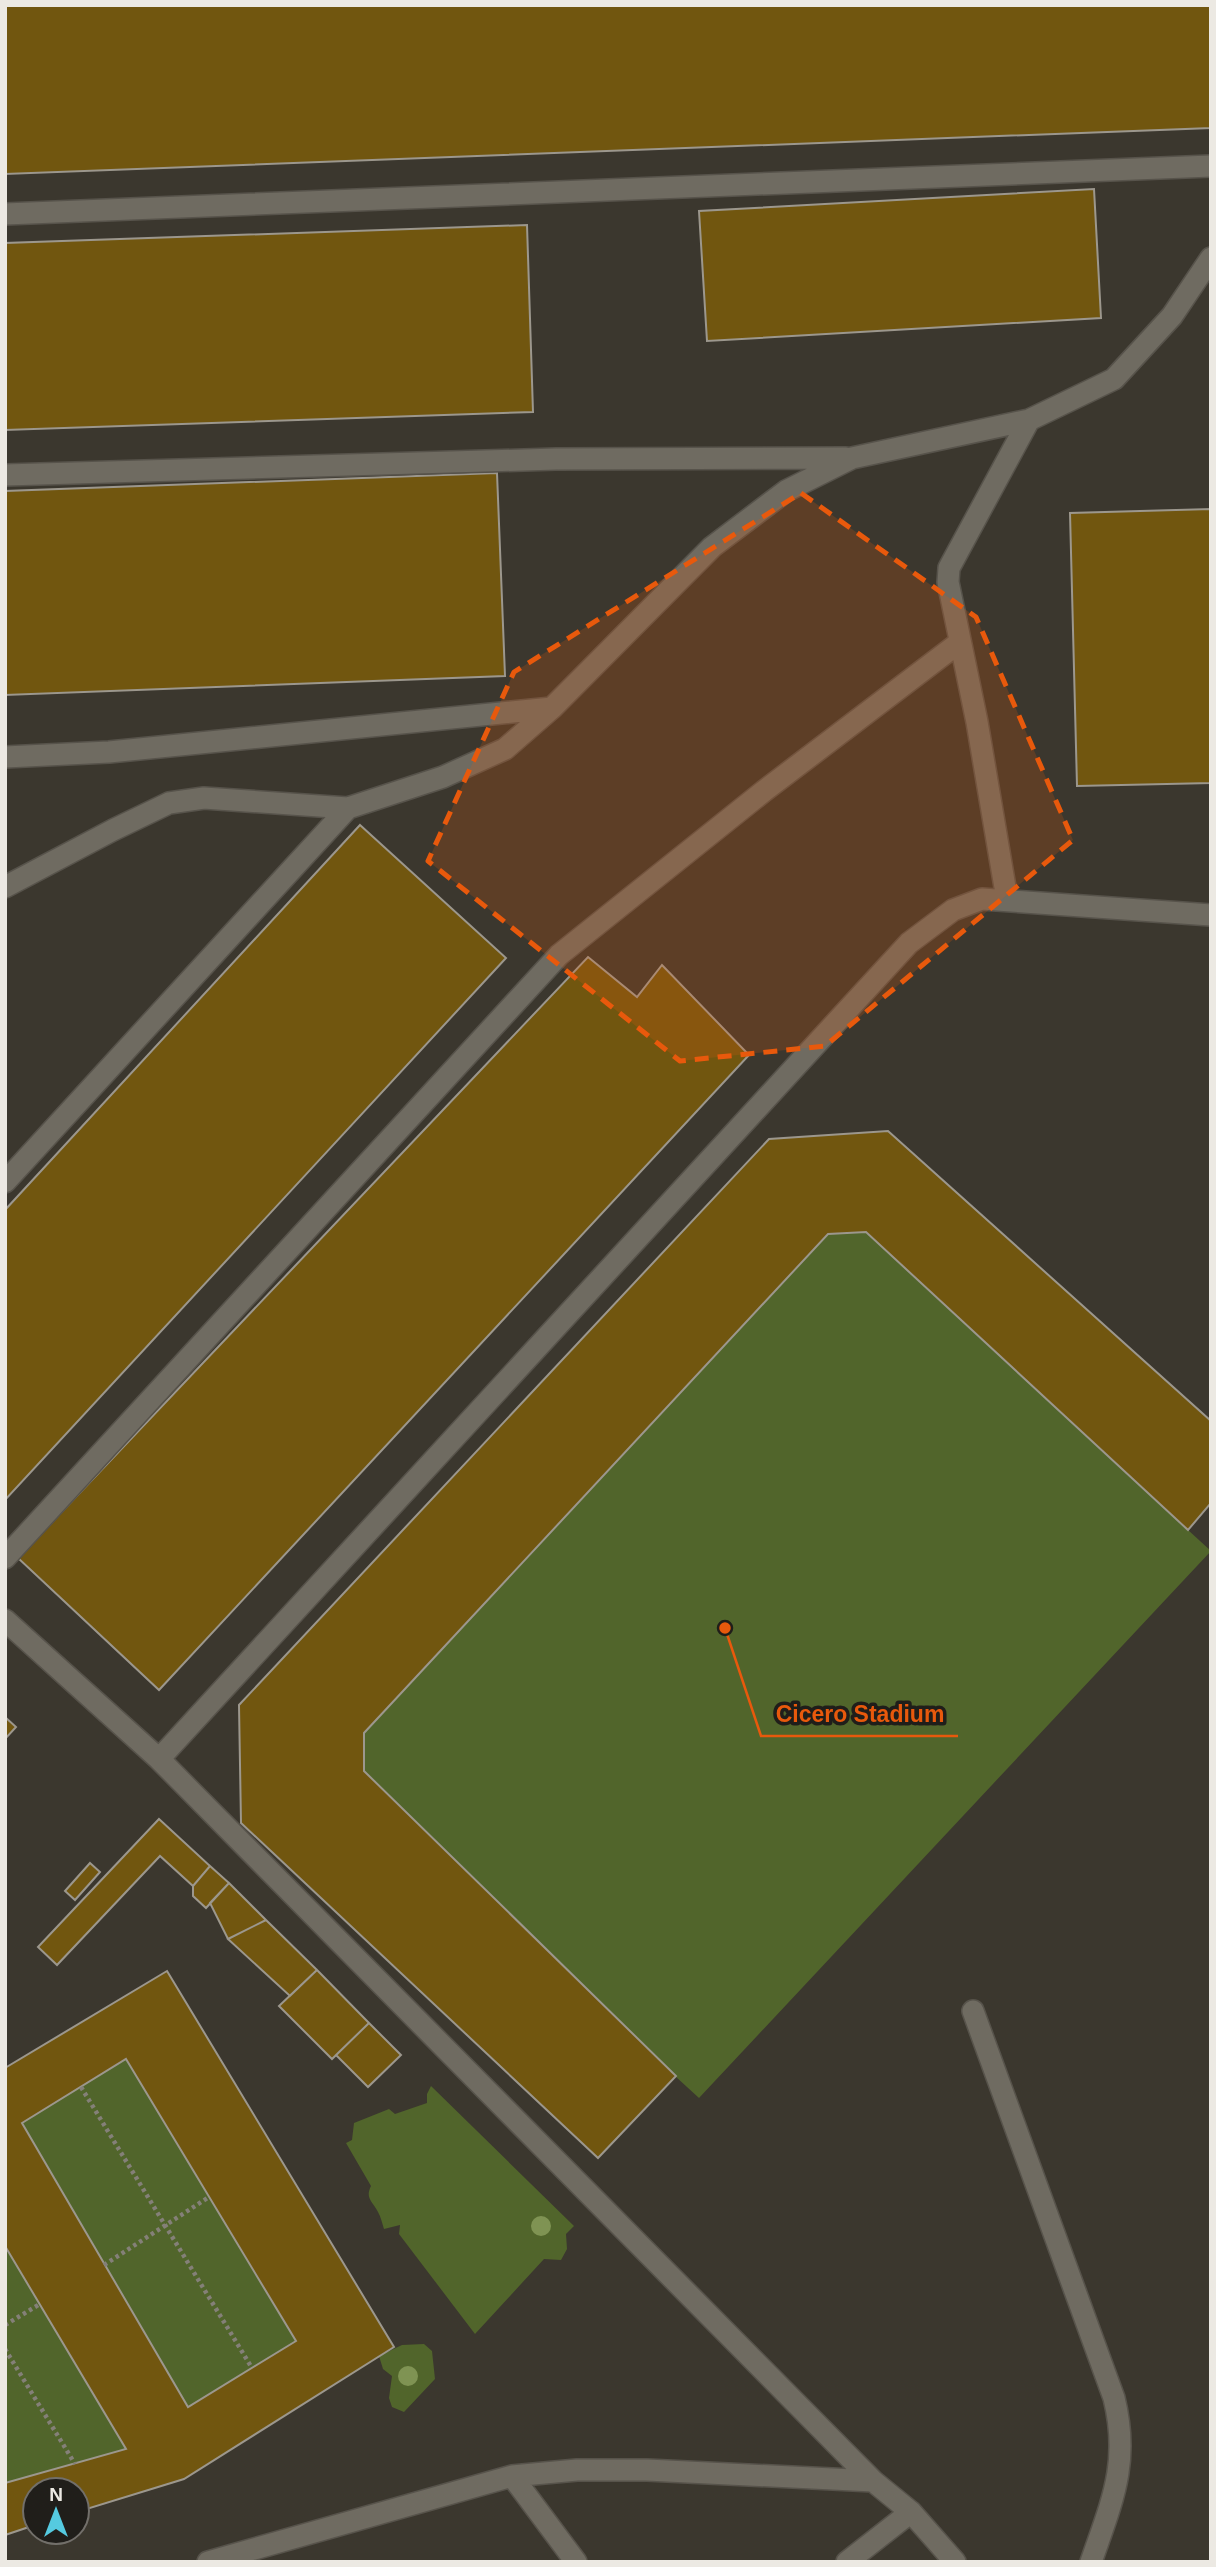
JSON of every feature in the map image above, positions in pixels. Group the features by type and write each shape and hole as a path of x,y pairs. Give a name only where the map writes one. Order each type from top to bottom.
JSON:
{"street":[{"path":"5,214 1211,166"},
{"path":"5,475 556,459 852,458 1029,420 1114,379 1172,316 1211,258"},
{"path":"1007,899 948,582 949,568 1029,420"},
{"path":"5,887 169,803 204,798 348,808 443,777 505,749 552,708 712,547 786,491 852,458"},
{"path":"5,1558 559,955 764,791 960,642"},
{"path":"5,757 109,752 552,708"},
{"path":"5,1182 348,808"},
{"path":"159,1759 909,943 953,910 982,899 1211,915"},
{"path":"5,1620 159,1759 873,2481 911,2512 955,2562"},
{"path":"972,2011 1119,2415 1119,2482 1091,2562"},
{"path":"208,2562 512,2476 577,2470 647,2470 873,2481"},
{"path":"512,2476 576,2562"},
{"path":"847,2562 911,2512"}],"path":[{"path":"81,2087 252,2368"},
{"path":"104,2265 209,2197"},
{"path":"5,2325 40,2304"},
{"path":"5,2349 75,2464"}],"highlighted area":[{"path":"801,493 976,617 1073,840 825,1046 680,1061 428,861 514,672"}],"green space":[{"path":"888,1131 1211,1421 1211,1503 1188,1530 1211,1551 699,2098 675,2076 598,2158 241,1823 239,1705 769,1139"},
{"path":"126,2059 296,2341 188,2407 22,2123"},
{"path":"431,2086 574,2226 566,2234 567,2249 561,2260 544,2259 475,2334 399,2234 400,2225 384,2229 369,2197 371,2186 346,2143 352,2140 354,2123 389,2109 395,2114 427,2103"},
{"path":"5,2246 126,2449 30,2476 21,2476 21,2479 5,2483"},
{"path":"424,2344 432,2351 435,2379 404,2412 392,2407 389,2398 392,2376 383,2369 379,2356 402,2345"}],"building":[{"path":"5,5 1211,5 1211,128 5,174"},
{"path":"1094,189 1101,318 707,341 699,211"},
{"path":"527,225 533,412 5,430 5,243"},
{"path":"497,473 505,676 5,695 5,491"},
{"path":"1211,509 1211,783 1077,786 1070,513"},
{"path":"360,825 506,958 5,1500 5,1210"},
{"path":"588,957 637,997 662,965 749,1055 159,1690 18,1558"},
{"path":"888,1131 1211,1421 1211,1503 1188,1530 866,1232 828,1234 364,1733 364,1771 676,2076 598,2158 241,1823 239,1705 769,1139"},
{"path":"5,1717 16,1727 5,1739"},
{"path":"159,1819 210,1866 193,1886 160,1856 57,1965 38,1947"},
{"path":"90,1863 100,1872 75,1900 65,1891"},
{"path":"210,1866 229,1883 206,1908 193,1896 193,1886"},
{"path":"229,1883 266,1920 228,1939 210,1903"},
{"path":"266,1920 317,1970 290,1996 228,1939"},
{"path":"317,1970 369,2023 332,2059 279,2006"},
{"path":"167,1971 394,2347 184,2479 91,2508 91,2476 30,2476 126,2449 5,2246 5,2068","holes":["126,2059 296,2341 188,2407 22,2123"]},
{"path":"369,2023 401,2055 368,2087 336,2055"},
{"path":"21,2479 21,2530 5,2535 5,2483"}],"place":[{"name":"Cicero Stadium","path":"725,1628"}]}
